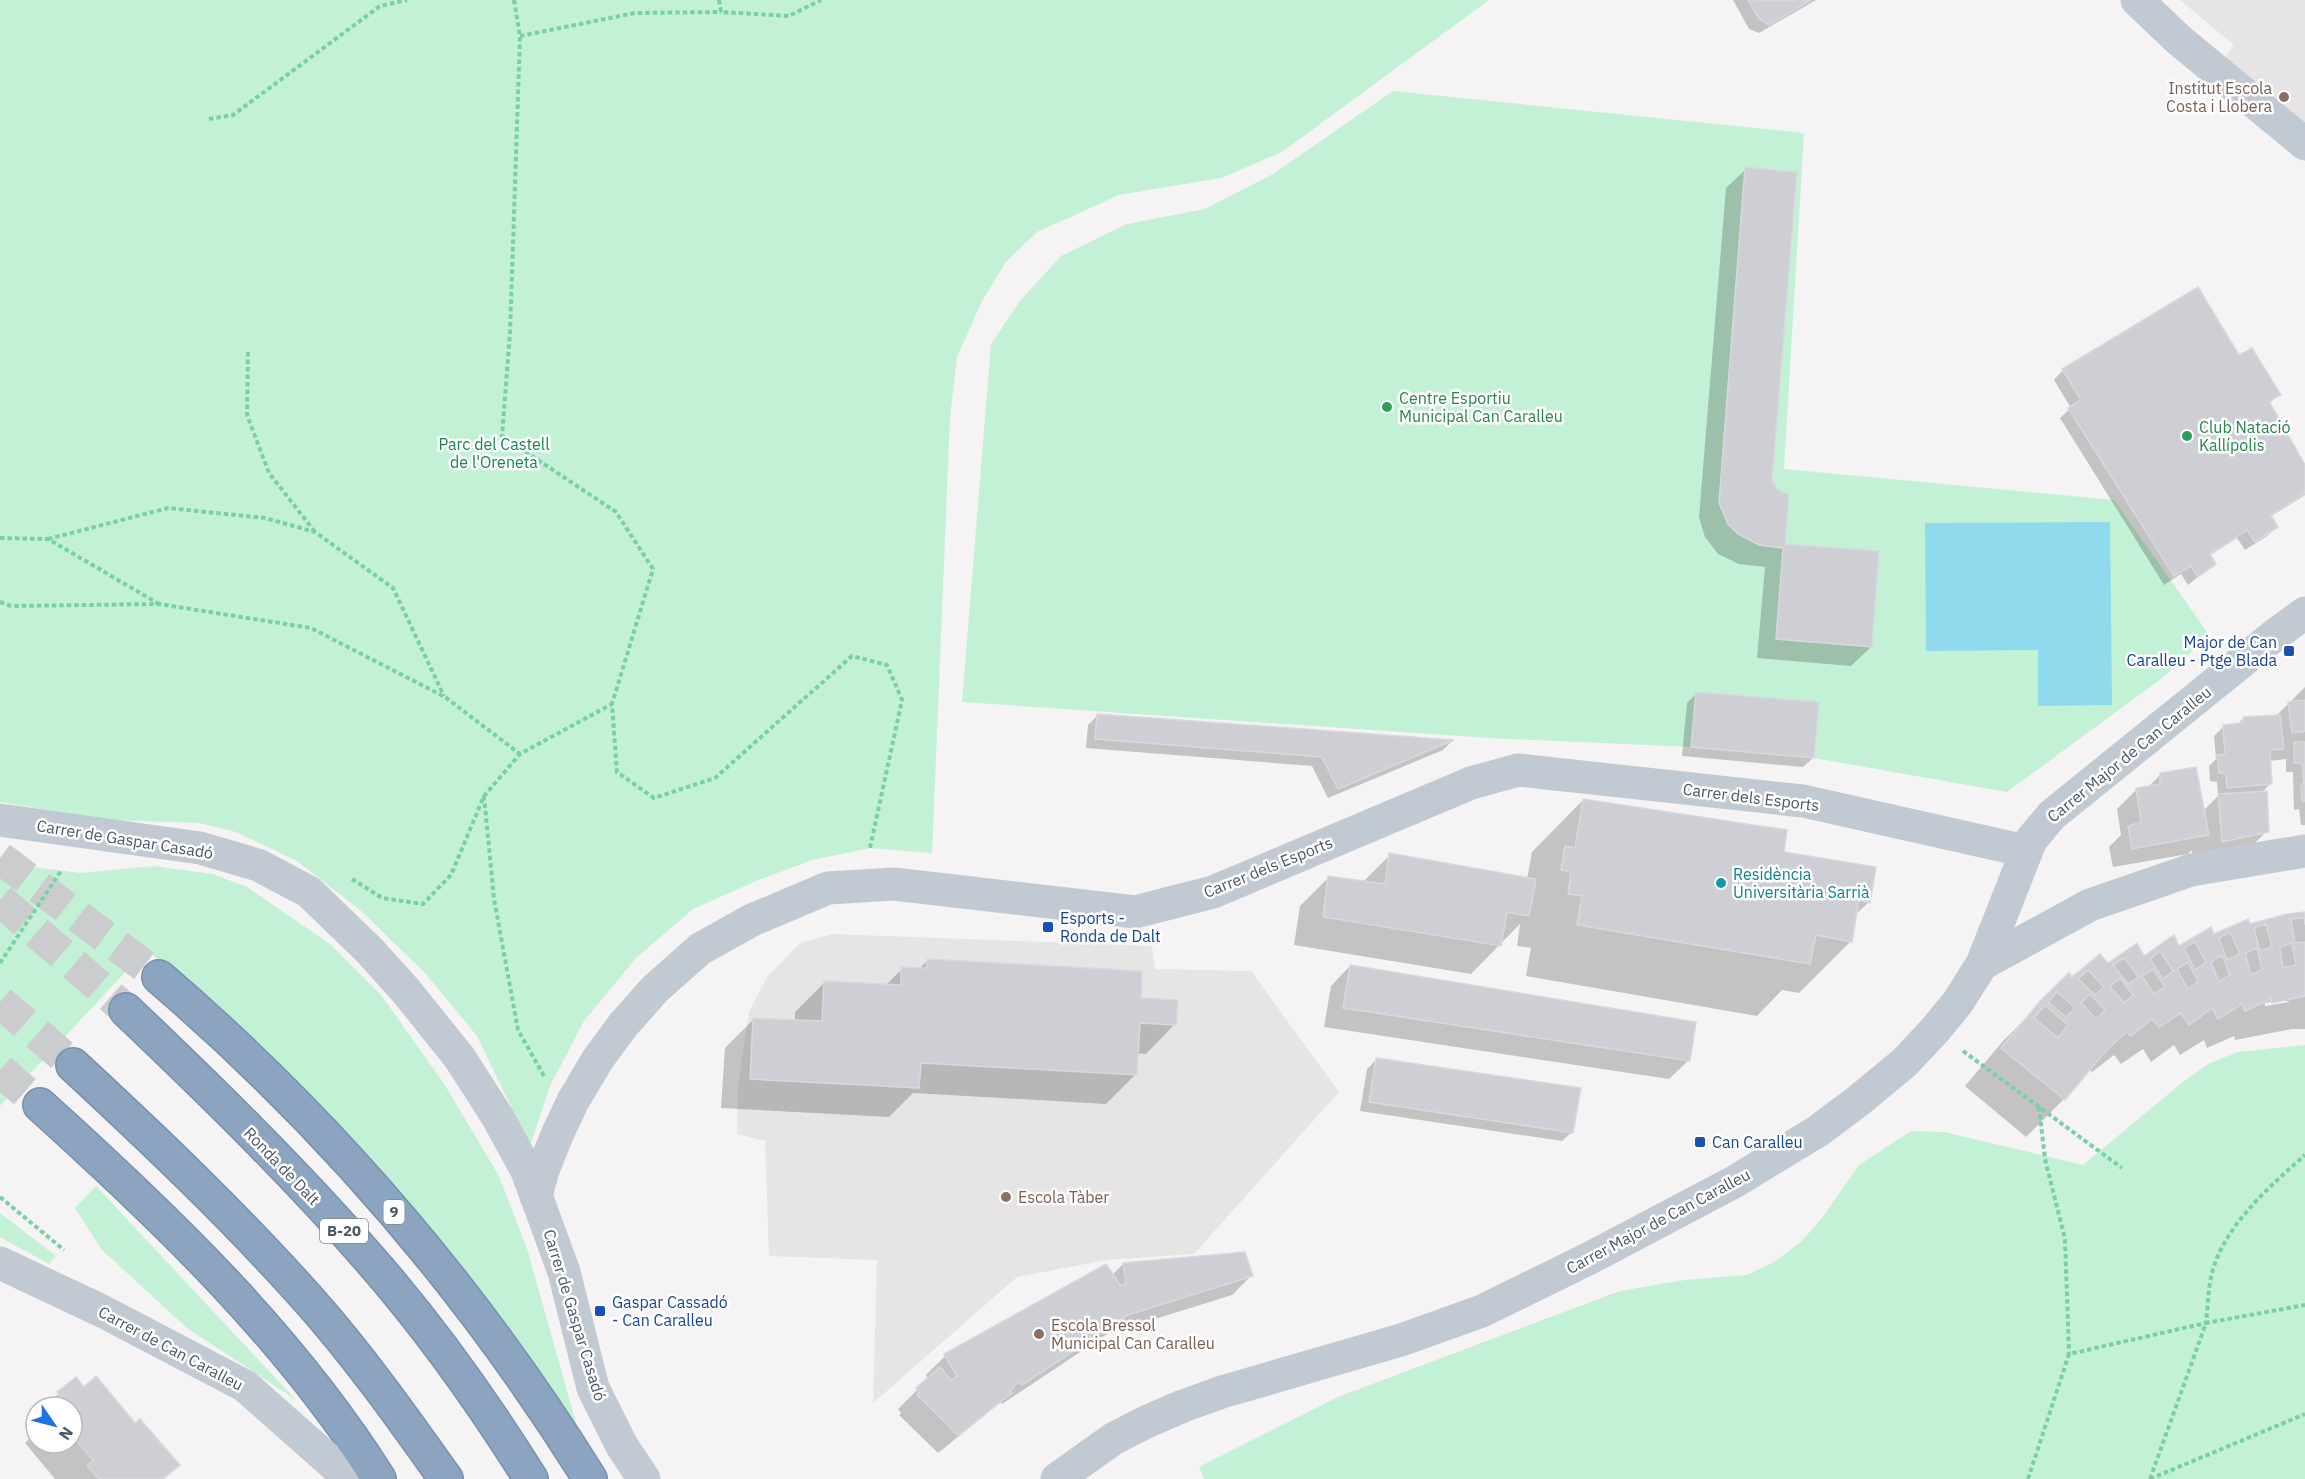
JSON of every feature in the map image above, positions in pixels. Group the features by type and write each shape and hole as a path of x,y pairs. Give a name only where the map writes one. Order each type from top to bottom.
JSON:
{"highway":[{"name":"9","path":"159,976 243,1052 319,1129 417,1238 519,1370 590,1479"},
{"name":"Ronda de Dalt","path":"126,1010 263,1145 368,1257 458,1372 499,1428 531,1479"},
{"path":"73,1065 158,1144 308,1299 372,1375 446,1479"},
{"path":"40,1104 159,1215 251,1313 307,1377 358,1445 379,1479"}],"street":[{"path":"2137,0 2179,40 2305,144"},
{"name":"Carrer Major de Can Caralleu","path":"1058,1479 1113,1439 1146,1422 1222,1392 1401,1340 1482,1311 1588,1259 1734,1182 1818,1131 1904,1063 1958,1002 1982,964 2026,851 2035,835 2052,815 2305,613"},
{"name":"Carrer dels Esports","path":"536,1196 543,1170 573,1101 598,1059 623,1025 655,989 700,949 752,920 828,888 894,884 1136,912 1213,892 1471,783 1518,770 1803,801 2026,851"},
{"name":"Carrer de Gaspar Casadó","path":"0,820 200,848 258,865 309,892 369,950 406,991 459,1057 502,1125 527,1171 564,1272 593,1388 622,1446 644,1479"},
{"path":"1982,964 2090,905 2191,870 2305,851"},
{"name":"Carrer de Can Caralleu","path":"2,1269 92,1306 245,1386 339,1469 346,1479"}],"path":[{"path":"209,119 233,115 380,6 407,0"},
{"path":"514,0 520,36 510,333 502,436 616,512 653,569 612,704 617,772 654,798 715,778 852,656 887,665 902,700 864,886"},
{"path":"719,0 721,12"},
{"path":"520,36 635,13 721,12 789,16 821,0"},
{"path":"248,352 247,415 269,474 315,532 393,588 445,697"},
{"path":"0,538 48,539 168,508 265,518 315,532"},
{"path":"48,539 159,604"},
{"path":"0,602 11,606 159,604 310,628 445,697 520,754"},
{"path":"345,875 382,898 423,904 451,875 484,795 520,754 612,704"},
{"path":"484,795 494,899 518,1030 550,1086 573,1101"},
{"path":"0,963 62,871"},
{"path":"1957,1045 2122,1168"},
{"path":"2028,1479 2069,1354 2065,1239 2045,1159 2039,1107"},
{"path":"2150,1479 2206,1323 2212,1273 2220,1249 2234,1226 2305,1155"},
{"path":"2069,1354 2206,1323 2305,1305"},
{"path":"2150,1479 2305,1414"}],"shaded area":[{"name":"Institut Escola Costa i Llobera","path":"2180,0 2305,0 2305,130 2220,64 2234,45"},
{"name":"Escola Tàber","path":"832,934 1152,946 1155,969 1251,971 1339,1092 1194,1254 1106,1260 1017,1277 873,1403 877,1260 769,1256 765,1141 737,1134 738,1087 749,1012 768,976 800,943"}],"green space":[{"name":"Parc del Castell de l'Oreneta","path":"0,0 1489,0 1282,152 1221,178 1119,195 1037,232 1006,262 982,301 957,357 950,418 932,853 870,848 812,860 756,881 693,909 636,958 584,1021 550,1086 530,1146 477,1036 426,974 360,910 297,861 236,832 199,823 107,820 0,802"},
{"name":"Centre Esportiu Municipal Can Caralleu","path":"1393,91 1804,133 1784,469 2114,500 2210,636 2161,679 2007,792 1814,758 1691,747 1489,738 962,702 991,344 1020,301 1061,256 1127,224 1205,209 1273,174"},
{"path":"0,863 81,873 153,866 213,874 247,887 330,944 381,995 443,1082 499,1176 528,1252 578,1430 467,1273 366,1162 286,1080 147,949 0,1106"},
{"path":"2305,1045 2305,1479 1204,1479 1199,1467 1338,1397 1620,1291 1685,1280 1747,1275 1774,1262 1801,1242 1822,1218 1859,1165 1911,1131 1944,1132 2083,1165 2184,1081 2208,1064 2238,1052"},
{"path":"96,1186 296,1400 187,1328 102,1250 75,1208"},
{"path":"0,1213 56,1256 49,1264 0,1237"}],"water":[{"path":"2110,522 2112,705 2038,706 2038,650 1926,651 1925,523"}],"building":[{"path":"1748,0 1811,0 1769,25 1759,19"},
{"path":"1745,167 1797,172 1772,481 1777,489 1789,495 1785,544 1879,551 1872,647 1776,639 1783,548 1759,545 1738,534 1728,524 1719,503"},
{"name":"Club Natació Kallípolis","path":"2198,287 2239,355 2252,348 2281,395 2269,401 2305,465 2305,493 2271,515 2278,527 2255,542 2247,530 2210,554 2216,564 2198,577 2191,566 2174,576 2068,408 2081,400 2062,369"},
{"path":"1696,692 1819,702 1814,758 1691,747"},
{"path":"2305,700 2305,731 2292,733 2288,702"},
{"path":"1097,714 1454,740 1338,789 1322,757 1095,739"},
{"path":"2280,715 2284,749 2270,750 2272,784 2227,788 2226,773 2219,773 2217,755 2225,754 2223,725 2243,723 2243,717"},
{"path":"2294,742 2305,742 2305,801 2302,801 2301,784 2304,784 2302,763 2294,763"},
{"path":"2196,767 2209,835 2132,849 2128,826 2141,822 2136,788 2160,784 2160,773"},
{"path":"2267,791 2269,832 2222,842 2218,794"},
{"name":"Residència Universitària Sarrià","path":"1583,799 1787,830 1784,852 1876,867 1870,903 1859,900 1852,942 1816,935 1810,964 1577,925 1582,896 1568,894 1571,872 1561,870 1565,846 1575,848"},
{"path":"1389,853 1536,879 1529,916 1507,912 1501,946 1323,917 1328,876 1385,884"},
{"path":"2305,912 2305,925 2304,918 2291,919 2295,943 2305,942 2305,996 2272,1003 2271,999 2245,1011 2242,1004 2218,1019 2212,1008 2189,1025 2181,1013 2159,1027 2152,1019 2131,1036 2126,1032 2105,1052 2065,1100 2001,1048 2041,1000 2069,973 2072,977 2100,954 2108,963 2137,943 2144,956 2174,935 2179,946 2211,927 2214,934 2248,919 2250,924 2287,914","holes":["2266,924 2272,947 2260,951 2254,928","2230,932 2240,954 2227,960 2219,938","2195,942 2206,962 2195,970 2184,948","2292,943 2296,965 2283,968 2280,947","2257,948 2262,970 2251,975 2245,953","2160,951 2173,971 2163,979 2150,959","2222,955 2230,975 2219,982 2211,962","2124,958 2139,977 2128,984 2113,965","2188,962 2198,982 2188,989 2177,969","2153,969 2165,987 2154,994 2142,976","2088,970 2104,987 2095,995 2078,979","2120,978 2133,995 2124,1003 2110,986","2057,992 2075,1008 2066,1017 2048,1002","2090,994 2105,1010 2096,1019 2081,1003","2045,1005 2068,1025 2058,1038 2034,1018"]},
{"path":"927,959 1142,971 1141,998 1178,1000 1176,1025 1140,1023 1137,1075 921,1063 919,1088 750,1079 753,1018 822,1021 824,981 901,985 901,967 926,968"},
{"path":"1350,965 1696,1022 1690,1061 1343,1008"},
{"path":"1376,1058 1581,1088 1573,1133 1369,1102"},
{"name":"Escola Bressol Municipal Can Caralleu","path":"1245,1252 1253,1276 1128,1315 1022,1385 1019,1381 1010,1391 1012,1393 958,1435 917,1395 919,1393 916,1388 940,1367 951,1380 957,1376 944,1354 1106,1264 1121,1286 1126,1283 1123,1263"},
{"path":"96,1376 135,1423 140,1419 180,1465 163,1479 99,1479 87,1466 93,1460 84,1450 84,1395 59,1395 57,1392 76,1377 84,1387"}],"tunnel":[{"path":"0,858 159,977"},
{"path":"0,900 126,1010"},
{"path":"0,1002 73,1065"},
{"path":"0,1070 40,1105"}],"place":[{"name":"Institut Escola Costa i Llobera","path":"2284,97"},
{"name":"Centre Esportiu Municipal Can Caralleu","path":"1387,407"},
{"name":"Club Natació Kallípolis","path":"2187,436"},
{"name":"Major de Can Caralleu - Ptge Blada","path":"2289,651"},
{"name":"Residència Universitària Sarrià","path":"1721,883"},
{"name":"Esports - Ronda de Dalt","path":"1048,927"},
{"name":"Can Caralleu","path":"1700,1142"},
{"name":"Escola Tàber","path":"1006,1197"},
{"name":"Gaspar Cassadó - Can Caralleu","path":"600,1311"},
{"name":"Escola Bressol Municipal Can Caralleu","path":"1039,1334"}]}
